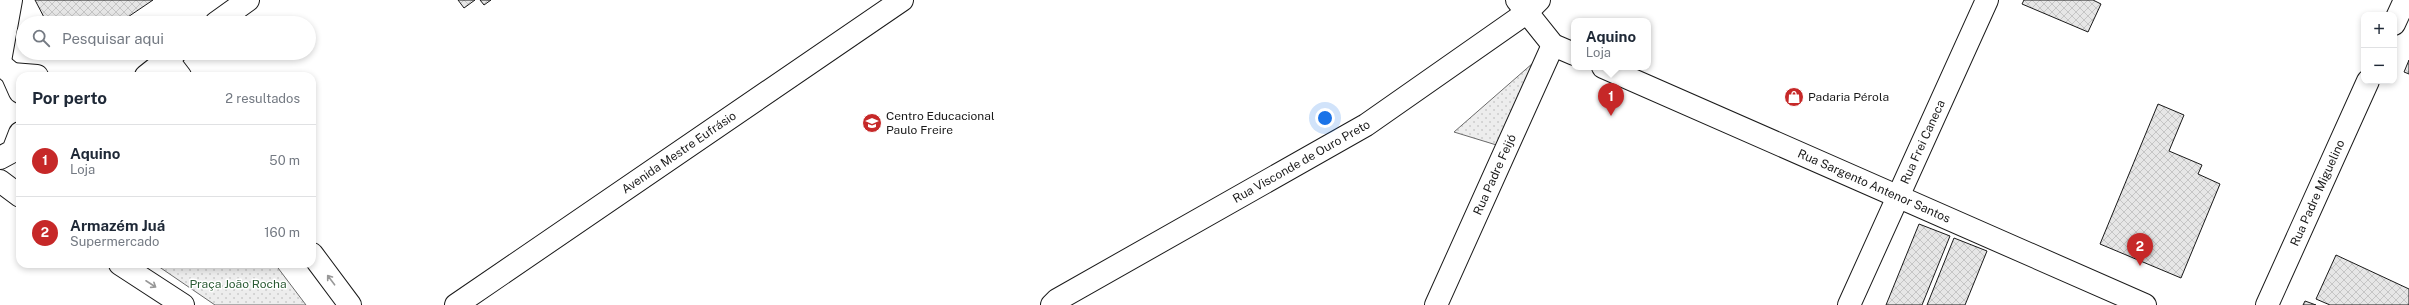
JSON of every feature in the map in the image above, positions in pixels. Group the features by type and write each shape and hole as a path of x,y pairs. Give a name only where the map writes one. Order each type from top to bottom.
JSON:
{"street":[{"path":"8,73 11,0"},
{"path":"226,16 248,0"},
{"name":"Avenida Mestre Eufrásio","path":"456,305 902,0"},
{"name":"Rua Frei Caneca","path":"1849,305 1897,196 1987,0"},
{"path":"1527,4 1553,45 1571,53"},
{"name":"Rua Visconde de Ouro Preto","path":"1052,305 1063,296 1366,125 1527,4"},
{"name":"Rua Padre Feijó","path":"1436,305 1553,45"},
{"path":"151,72 166,60"},
{"path":"173,60 178,72"},
{"name":"Rua Sargento Antenor Santos","path":"1610,70 2145,305"},
{"name":"Rua Padre Miguelino","path":"2267,305 2367,84"},
{"path":"0,180 16,193"},
{"path":"316,259 350,305"},
{"path":"126,268 183,305"}],"green space":[{"path":"1533,63 1503,147 1454,132"},
{"name":"Praça João Rocha","path":"161,268 278,268 306,305 215,305"}],"building":[{"path":"35,0 153,0 129,16 43,16"},
{"path":"458,0 475,0 464,8"},
{"path":"480,0 491,0 484,5"},
{"path":"2024,0 2093,0 2101,4 2088,32 2022,4"},
{"path":"2409,60 2409,74 2404,72"},
{"path":"2158,104 2184,115 2169,151 2202,165 2198,174 2220,184 2181,278 2100,244"},
{"path":"1919,224 1950,236 1922,305 1886,305"},
{"path":"1954,238 1987,251 1965,305 1927,305"},
{"path":"2336,255 2409,289 2409,305 2330,305 2316,299"},
{"path":"2305,301 2316,305 2303,305"}],"place":[{"name":"Padaria Pérola","path":"1794,97"},
{"name":"Aquino","path":"1611,116"},
{"name":"Centro Educacional Paulo Freire","path":"872,123"},
{"name":"Armazém Juá","path":"2140,266"}]}
